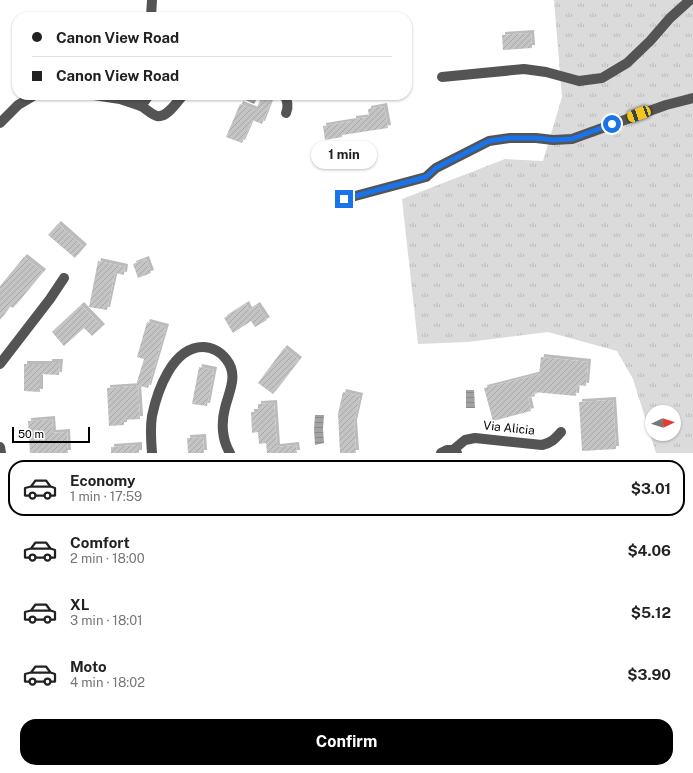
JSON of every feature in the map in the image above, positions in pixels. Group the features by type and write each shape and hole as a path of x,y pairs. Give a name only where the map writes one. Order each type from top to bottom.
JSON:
{"street":[{"path":"151,12 152,0"},
{"path":"442,77 524,69 546,72 579,81 602,78 627,63 650,41 670,18 690,0"},
{"path":"344,199 426,177 436,168 489,141 510,138 536,138 553,140 572,139 666,104 693,98"},
{"path":"0,123 18,105 26,100"},
{"path":"123,100 141,106 155,115 164,116 179,100"},
{"path":"141,106 145,100"},
{"path":"286,113 288,108 287,100"},
{"path":"0,364 50,299 64,278"},
{"path":"152,453 152,418 160,389 167,374 181,355 187,351 199,347 206,347 218,352 228,360 233,373 232,386 225,409 223,425 225,442 230,453"},
{"name":"Via Alicia","path":"441,453 447,450 455,451 465,440 475,438 542,445 555,439 561,432"},
{"path":"0,447 1,453"}],"green space":[{"path":"554,0 693,0 693,453 656,453 652,441 681,441 681,405 645,405 645,418 633,379 617,351 548,332 468,342 418,344 402,199 505,159 543,161 562,97"}],"shaded area":[{"path":"245,100 256,100 254,104"},
{"path":"466,390 474,390 475,408 466,408"},
{"path":"315,415 324,415 324,443 315,445 314,429"}],"building":[{"path":"531,33 532,48 503,50 502,35"},
{"path":"260,100 271,100 262,124 252,120 242,143 226,137 240,104 256,110"},
{"path":"384,106 388,128 342,135 342,137 325,140 323,126 369,117 368,109"},
{"path":"58,224 84,247 75,258 48,235"},
{"path":"24,257 43,272 13,308 10,306 0,320 0,286"},
{"path":"146,259 151,273 138,278 133,264"},
{"path":"98,261 125,267 124,275 115,273 107,310 89,307"},
{"path":"246,304 249,310 257,305 267,320 255,327 251,321 233,333 224,318"},
{"path":"81,305 102,327 92,336 84,328 64,346 52,332"},
{"path":"147,322 166,327 148,388 136,385 144,359 137,357"},
{"path":"284,348 299,360 273,394 258,383"},
{"path":"541,357 588,362 586,386 577,385 576,396 534,392 535,396 528,398 531,411 493,421 484,388 539,374"},
{"path":"49,362 60,362 59,375 40,374 40,392 24,391 24,364 49,364"},
{"path":"199,367 214,370 207,406 192,404"},
{"path":"138,386 140,419 124,420 124,425 109,426 107,388"},
{"path":"343,392 360,396 354,423 356,453 340,453 338,414"},
{"path":"613,400 616,449 582,451 579,402"},
{"path":"274,403 277,447 296,445 297,453 267,453 266,443 259,444 258,432 252,433 251,412 258,412 258,404"},
{"path":"52,419 53,433 67,432 68,453 30,453 28,421"},
{"path":"203,437 204,453 188,453 187,438"},
{"path":"139,445 139,453 111,453 111,447"}],"route":[{"path":"344,199 426,177 436,168 489,141 510,138 536,138 553,140 572,139 612,124"}]}
